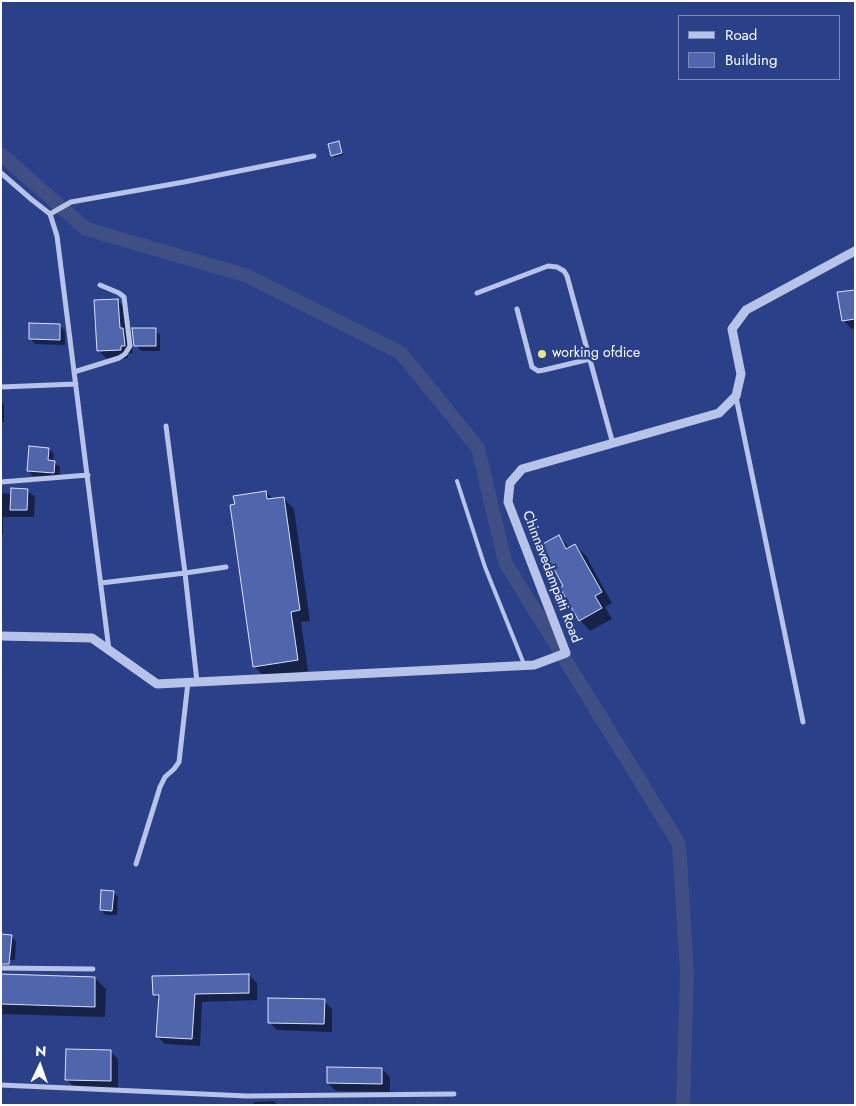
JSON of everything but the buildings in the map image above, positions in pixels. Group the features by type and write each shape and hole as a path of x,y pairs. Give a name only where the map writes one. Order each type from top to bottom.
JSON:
{"street":[{"path":"51,214 71,202 314,156"},
{"path":"1,173 51,214 57,236 109,650"},
{"path":"803,722 736,396 741,374 732,329 746,310 854,254"},
{"path":"477,293 548,266 557,267 564,271 567,276 613,444"},
{"path":"74,372 119,358 125,354 130,346 124,297 100,285"},
{"path":"517,309 532,367 538,371 590,359"},
{"path":"1,387 76,384"},
{"name":"Chinnavedampatti Road","path":"1,636 92,638 157,684 529,665 566,653 508,502 510,483 522,469 719,413 736,396"},
{"path":"136,864 160,787 165,777 179,762 192,682 185,573 166,426"},
{"path":"1,482 88,475"},
{"path":"101,583 226,567"},
{"path":"1,968 94,969"},
{"path":"1,1085 247,1096 454,1094"}],"lane":[{"path":"457,481 485,567 529,665"}],"waterway":[{"path":"1,154 86,229 245,275 401,353 478,448 505,562 679,844 687,973 683,1105"}],"place":[{"name":"working ofdice","path":"542,354"}]}
